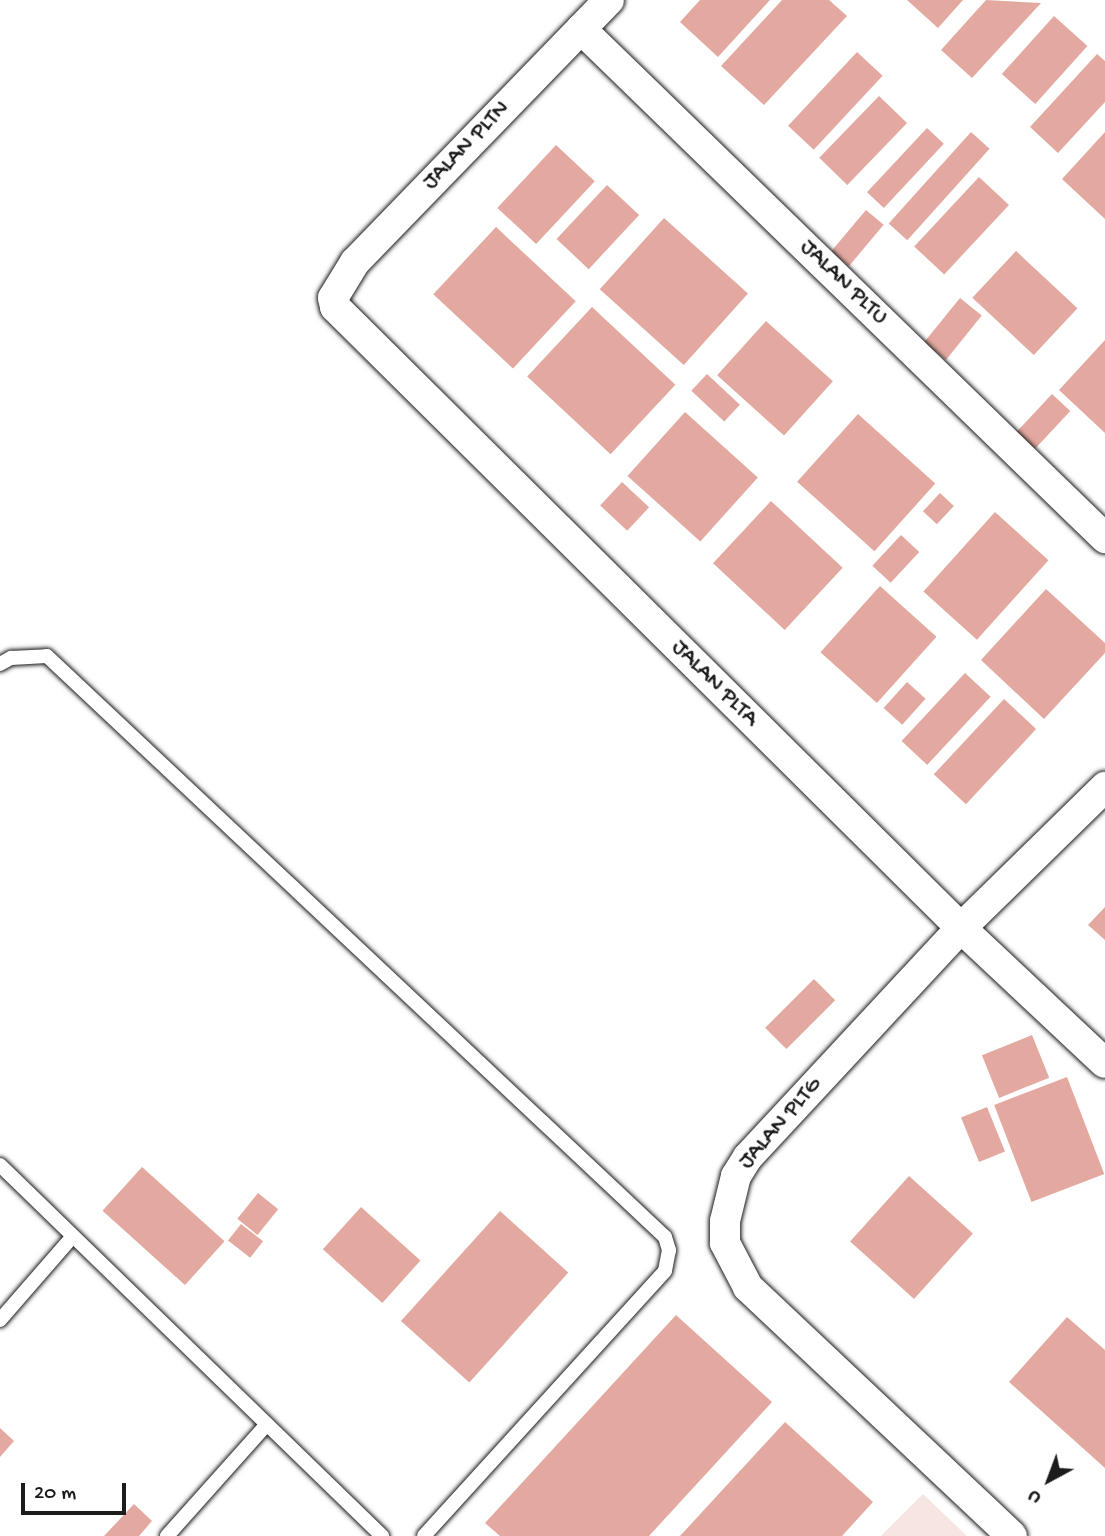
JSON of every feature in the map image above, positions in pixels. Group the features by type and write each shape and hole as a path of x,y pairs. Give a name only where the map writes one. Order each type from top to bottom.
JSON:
{"street":[{"name":"JALAN PLTN","path":"333,298 355,262 609,0"},
{"name":"JALAN PLTU","path":"581,29 1105,538"},
{"name":"JALAN PLTA","path":"333,298 347,322 961,928 1105,1063"},
{"name":"JALAN PLTG","path":"1012,1536 748,1287 725,1243 727,1200 748,1157 961,928 1105,787"}],"lane":[{"path":"0,664 11,658 47,656 665,1237 669,1260 665,1270 424,1536"},
{"path":"0,1166 382,1536"},
{"path":"0,1320 73,1237"},
{"path":"167,1536 267,1424"}],"shaded area":[{"path":"923,1494 967,1536 881,1536"}],"building":[{"path":"700,0 770,0 718,57 680,22"},
{"path":"782,0 829,0 847,16 764,105 721,66"},
{"path":"907,0 963,0 938,28"},
{"path":"986,0 1041,3 972,78 941,50"},
{"path":"1054,16 1087,46 1035,104 1002,74"},
{"path":"857,52 883,76 814,150 788,126"},
{"path":"1097,54 1105,61 1105,102 1058,153 1030,127"},
{"path":"879,96 907,123 847,185 819,158"},
{"path":"927,128 944,144 884,208 867,192"},
{"path":"971,132 990,149 907,240 889,223"},
{"path":"1105,132 1105,219 1062,179"},
{"path":"556,145 595,181 536,244 497,208"},
{"path":"979,177 1009,205 944,274 914,246"},
{"path":"607,185 639,215 589,269 557,239"},
{"path":"866,210 884,225 849,266 831,251"},
{"path":"664,218 748,294 684,365 600,289"},
{"path":"496,227 576,301 513,369 433,294"},
{"path":"1016,251 1077,308 1034,355 972,298"},
{"path":"960,298 982,316 946,360 924,342"},
{"path":"592,307 675,385 611,454 527,376"},
{"path":"766,321 833,381 784,435 717,375"},
{"path":"1105,340 1105,433 1059,390"},
{"path":"707,374 740,405 724,422 691,391"},
{"path":"1052,394 1070,411 1033,451 1014,434"},
{"path":"685,412 758,478 700,541 627,476"},
{"path":"858,414 935,484 874,551 797,482"},
{"path":"622,482 649,507 627,531 600,505"},
{"path":"940,493 954,506 937,524 923,511"},
{"path":"771,501 843,568 785,630 713,563"},
{"path":"995,512 1049,560 977,640 923,592"},
{"path":"901,535 919,552 891,583 872,566"},
{"path":"880,586 936,637 877,703 820,652"},
{"path":"1046,589 1105,643 1105,653 1044,719 981,660"},
{"path":"965,673 991,697 927,765 902,741"},
{"path":"907,682 926,699 902,725 884,708"},
{"path":"1004,699 1036,729 966,804 934,774"},
{"path":"1105,907 1105,940 1088,925"},
{"path":"814,979 835,1000 786,1049 765,1028"},
{"path":"1032,1035 1049,1078 999,1098 982,1055"},
{"path":"1067,1077 1104,1174 1031,1202 994,1105"},
{"path":"987,1107 1005,1152 979,1162 961,1117"},
{"path":"142,1167 224,1241 185,1285 103,1211"},
{"path":"909,1176 973,1234 914,1299 850,1241"},
{"path":"258,1193 278,1209 257,1235 237,1219"},
{"path":"361,1207 420,1261 382,1303 323,1249"},
{"path":"500,1211 568,1273 469,1383 401,1321"},
{"path":"241,1224 263,1241 250,1258 228,1241"},
{"path":"676,1315 772,1402 649,1536 500,1536 485,1523"},
{"path":"1067,1317 1105,1350 1105,1468 1009,1382"},
{"path":"785,1422 873,1502 842,1536 680,1536"},
{"path":"0,1428 14,1441 0,1457"},
{"path":"134,1504 152,1521 139,1536 104,1536"}]}
